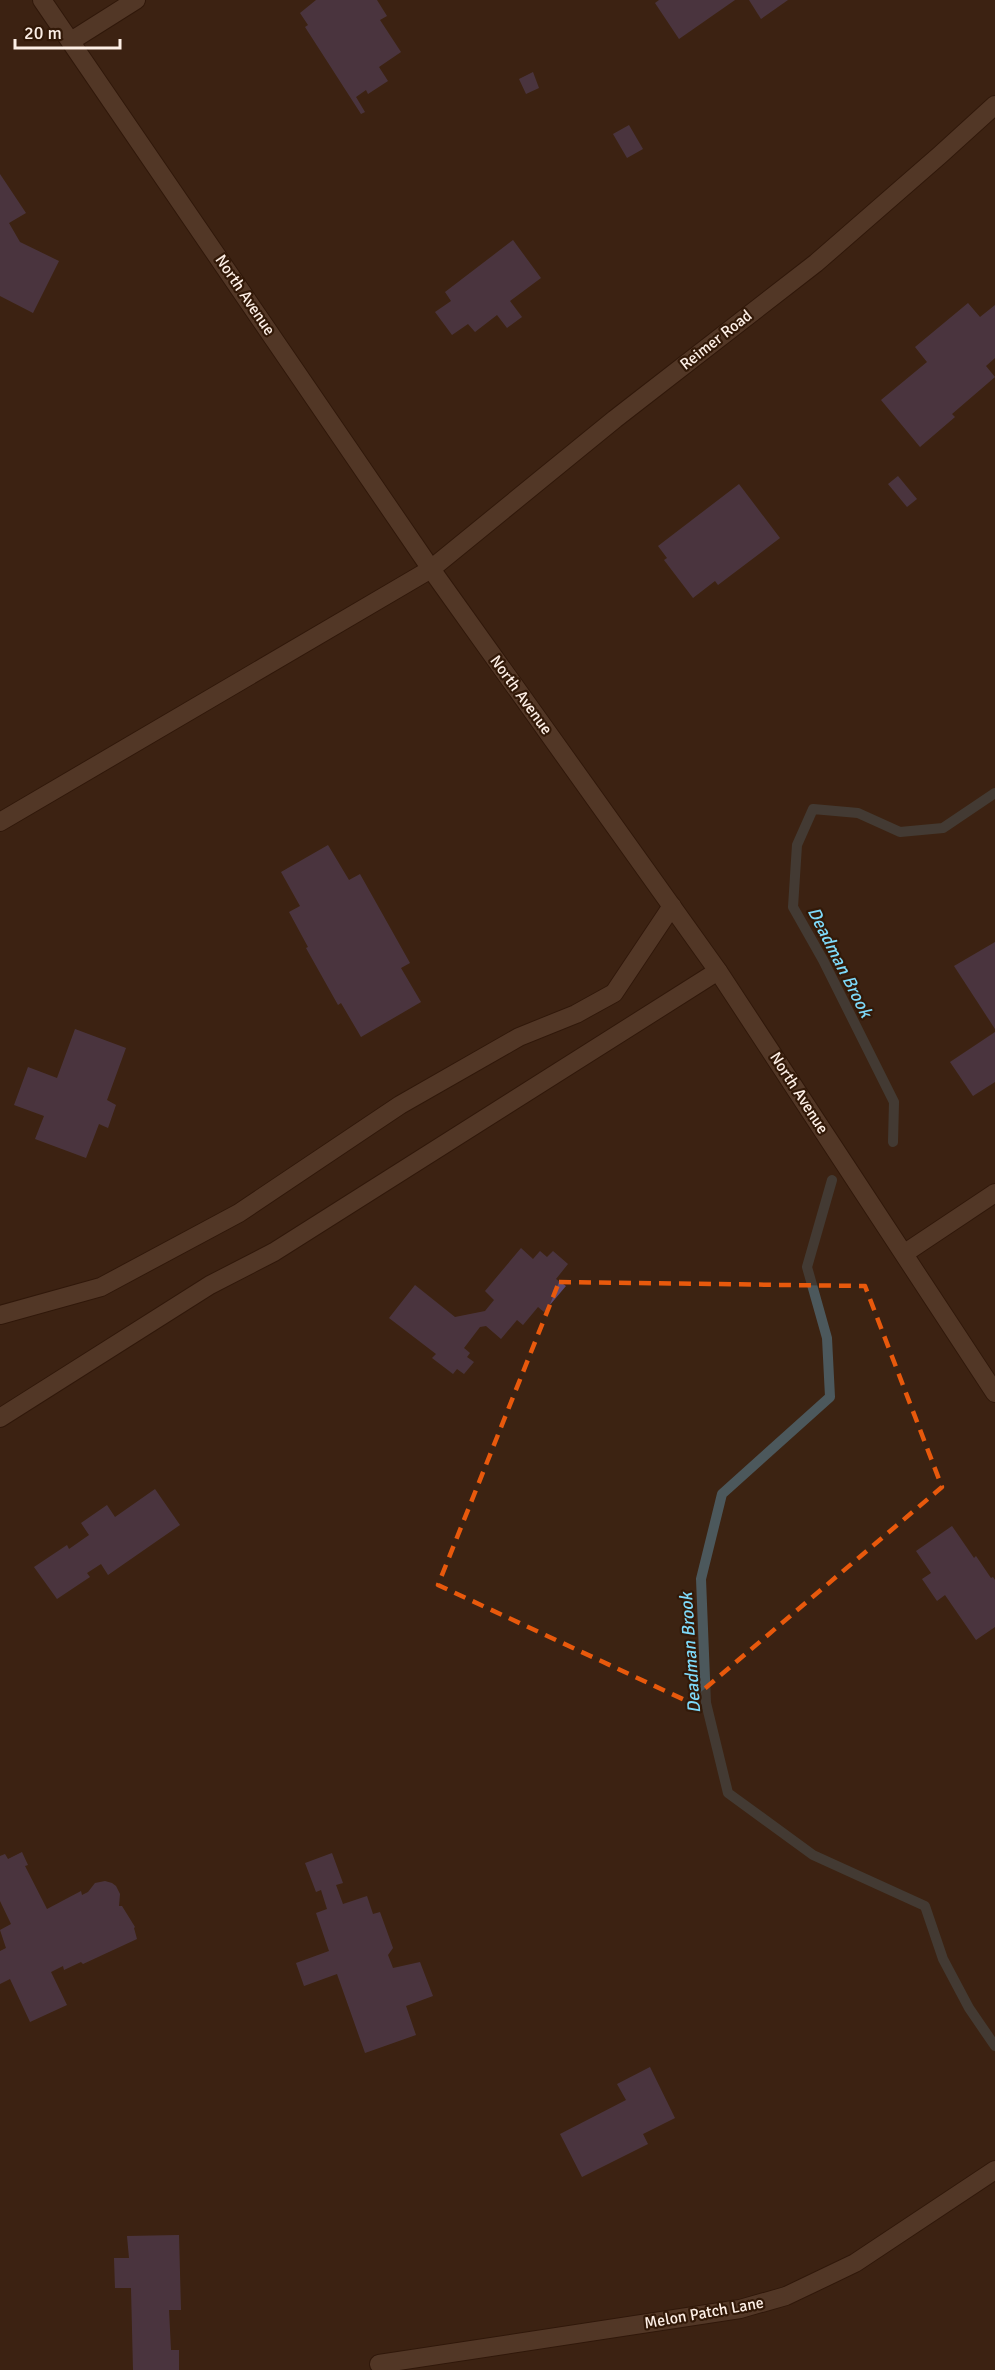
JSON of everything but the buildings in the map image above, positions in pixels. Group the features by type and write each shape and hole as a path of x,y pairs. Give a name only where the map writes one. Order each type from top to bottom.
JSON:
{"street":[{"name":"North Avenue","path":"42,0 431,569 718,971 995,1393"},
{"path":"71,41 136,0"},
{"name":"Reimer Road","path":"0,822 431,569 615,419 816,263 995,105"},
{"path":"0,1315 101,1287 239,1213 400,1105 519,1037 576,1014 614,993 672,906"},
{"path":"0,1418 210,1285 274,1252 718,971"},
{"path":"904,1253 995,1193"},
{"name":"Melon Patch Lane","path":"379,2364 740,2309 786,2296 855,2264 995,2169"}],"highlighted area":[{"path":"559,1282 865,1286 942,1487 689,1702 438,1585"}],"waterway":[{"name":"Deadman Brook","path":"893,1142 894,1102 823,960 793,907 797,845 813,809 858,813 900,832 943,828 995,793"},
{"name":"Deadman Brook","path":"832,1180 807,1267 827,1338 830,1397 722,1494 701,1579 706,1703 728,1793 813,1855 925,1906 943,1959 969,2008 995,2046"}]}
